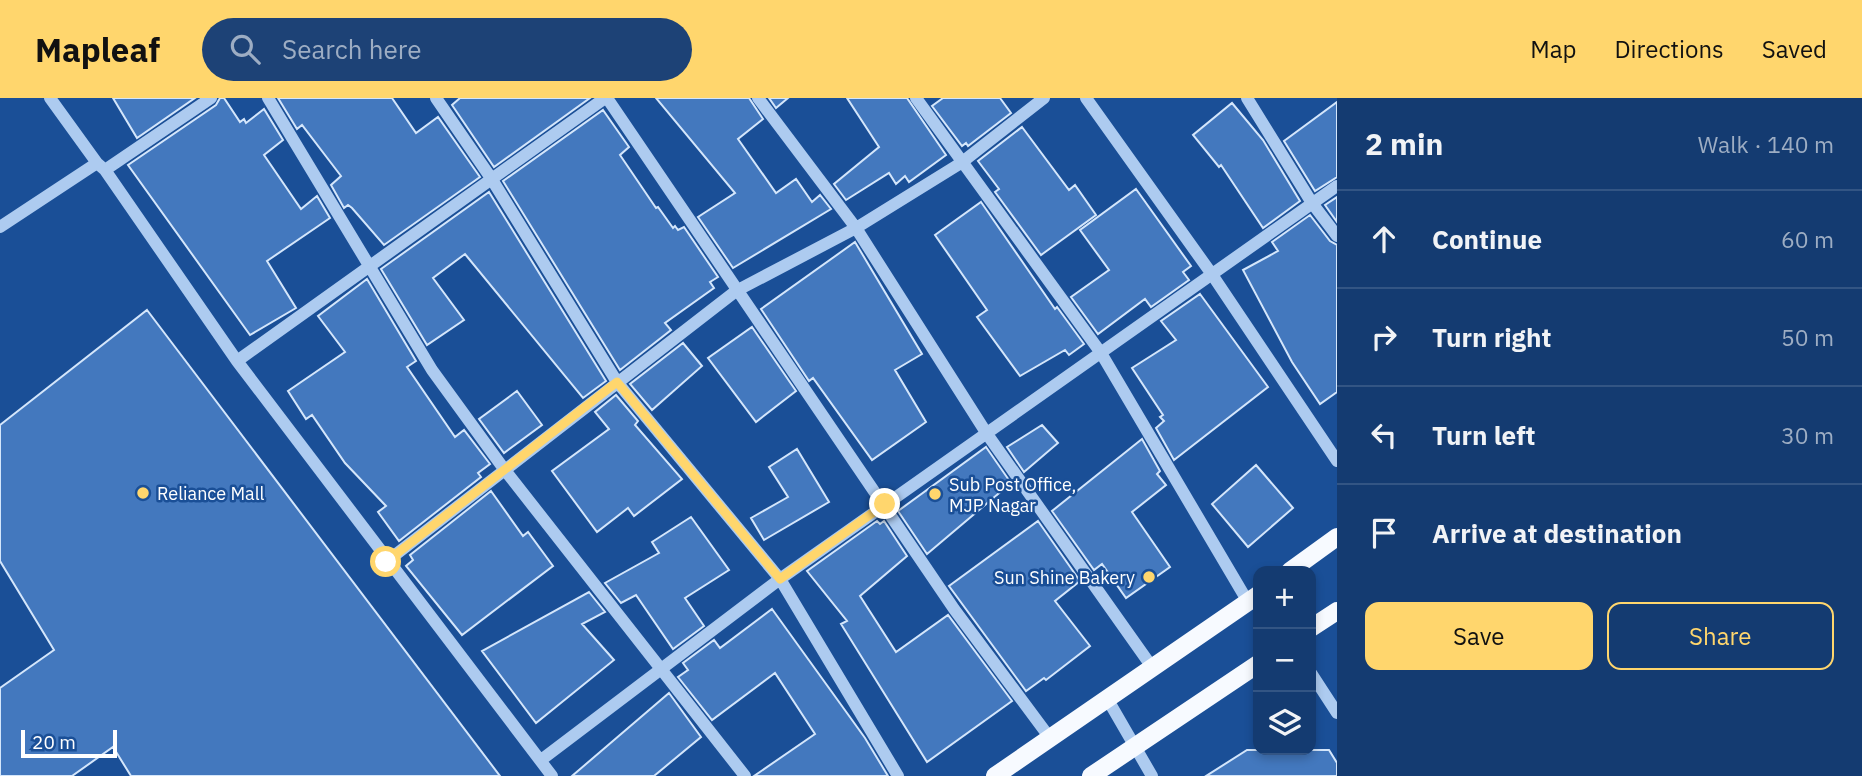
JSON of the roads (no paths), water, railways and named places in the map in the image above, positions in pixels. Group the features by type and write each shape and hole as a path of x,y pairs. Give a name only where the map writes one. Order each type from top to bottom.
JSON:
{"main road":[{"path":"1297,566 1337,537"},
{"path":"995,776 1253,598"},
{"path":"1316,625 1337,611"},
{"path":"1091,776 1253,667"}],"street":[{"path":"50,98 237,361 386,562 552,776"},
{"path":"0,227 211,98"},
{"path":"268,98 432,370 504,469 745,776"},
{"path":"436,98 491,178 617,382 780,579 898,776"},
{"path":"237,361 606,98 954,609 1050,738"},
{"path":"758,98 856,228 987,434 1152,667"},
{"path":"916,98 1101,353 1253,598"},
{"path":"386,562 736,291 856,228 961,163 1044,98"},
{"path":"1086,98 1211,273 1337,461"},
{"path":"1247,98 1312,203 1337,236"},
{"path":"541,760 780,579 1337,186"},
{"path":"1316,681 1337,713"},
{"path":"1108,699 1152,776"}],"place":[{"name":"Reliance Mall","path":"143,493"},
{"name":"Sub Post Office, MJP Nagar","path":"935,494"},
{"name":"Sun Shine Bakery","path":"1149,577"}]}
